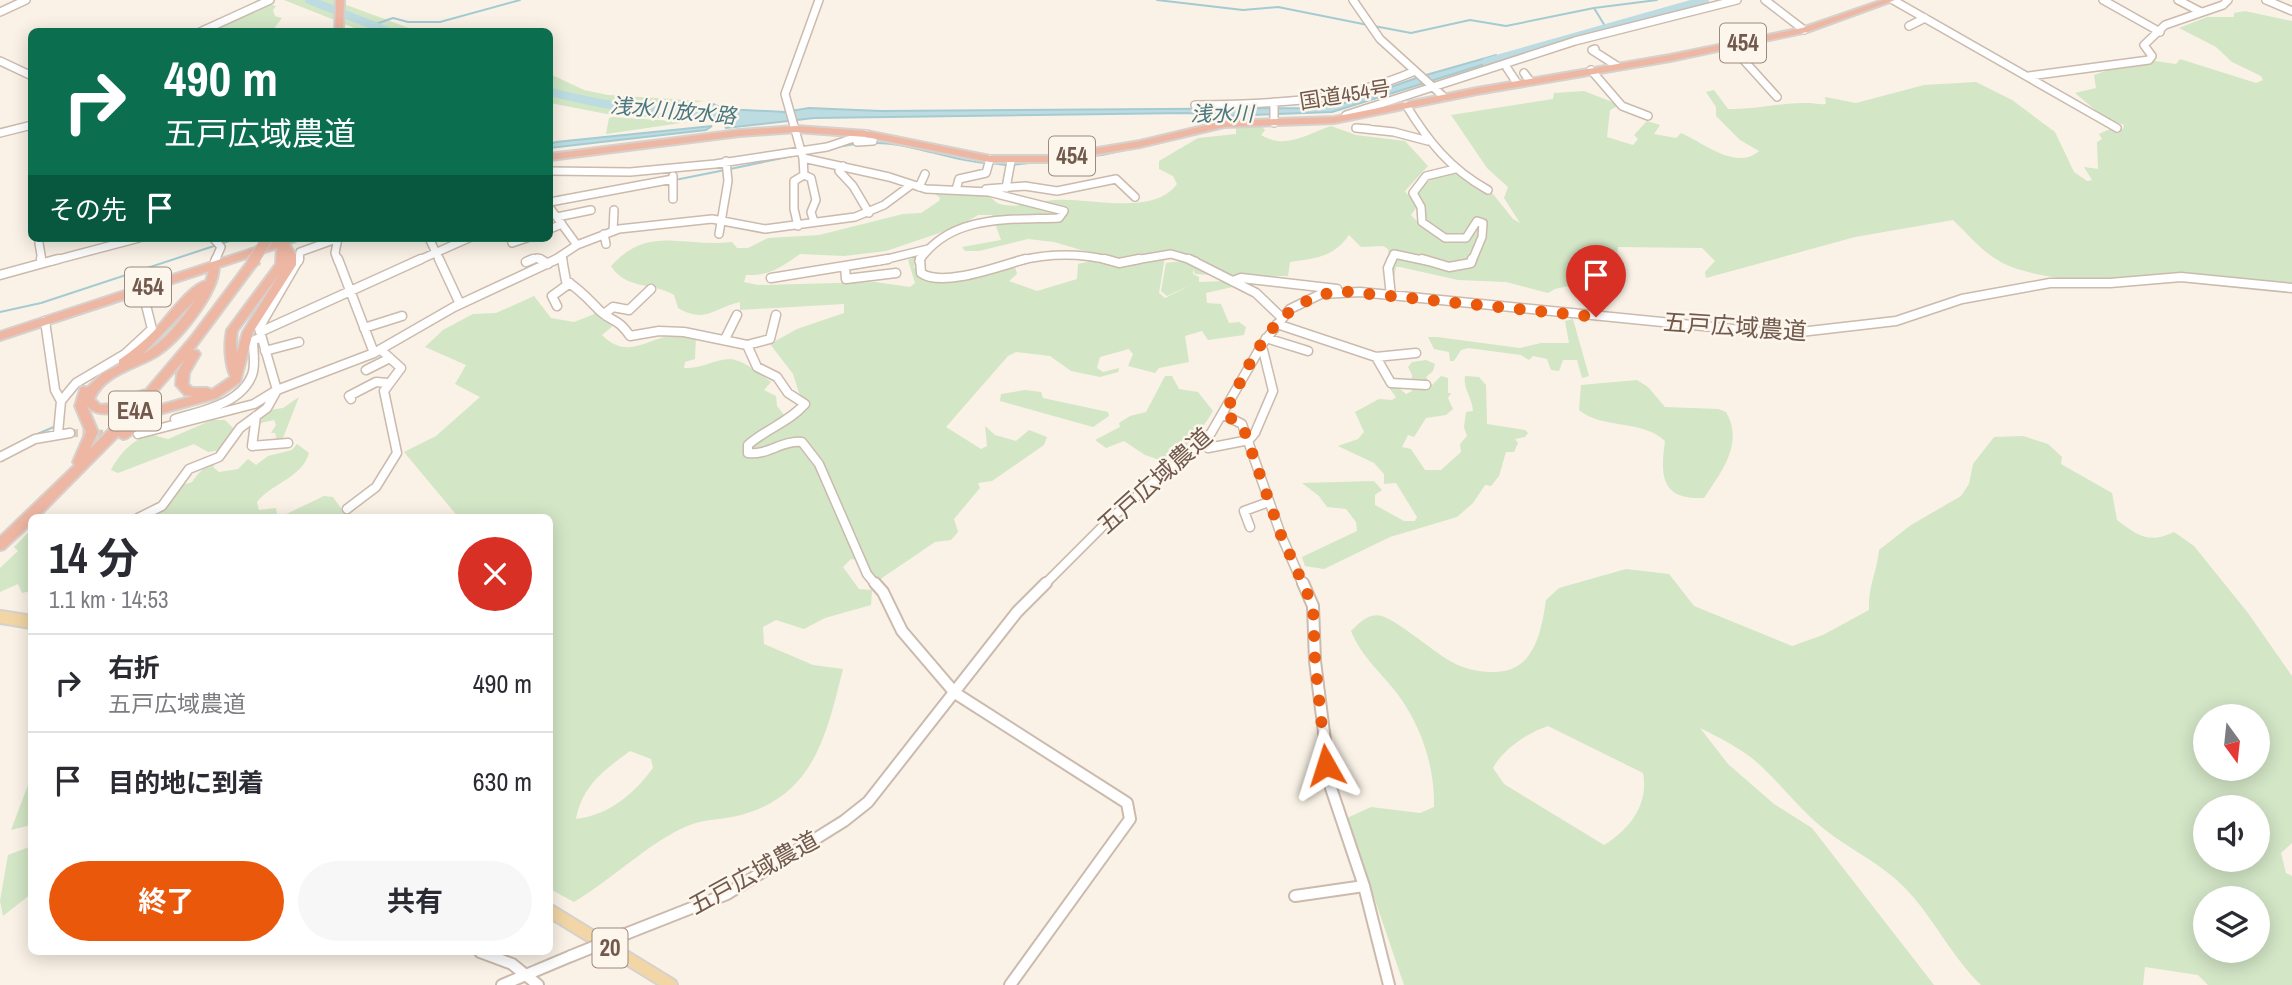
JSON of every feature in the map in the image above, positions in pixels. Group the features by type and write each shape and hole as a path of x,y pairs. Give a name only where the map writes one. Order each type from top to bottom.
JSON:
{"highway":[{"path":"338,0 338,28"},
{"name":"国道454号","path":"553,157 795,125 990,159 1050,159 1108,150 1216,125 1274,120 1321,122 1517,83 1527,77 1617,66 1730,45 1804,30 1892,0"},
{"name":"454","path":"0,336 214,265 267,242"},
{"name":"E4A","path":"272,242 222,310 183,373 182,385 189,392 213,390 232,376 235,365 230,341 232,330 281,265 275,242"},
{"name":"E4A","path":"36,514 150,414 213,395 233,383 242,368 248,332 291,265 291,255 277,242"},
{"name":"E4A","path":"214,265 216,274 211,286 169,340 152,355 98,383 88,397 90,405 101,410 118,408 143,395 222,310"},
{"name":"E4A","path":"36,514 78,463 88,446 92,432 81,406 84,391 144,348 177,310 209,281 214,265"},
{"name":"E4A","path":"64,489 168,380 222,310"},
{"name":"E4A","path":"36,514 160,384 222,310"},
{"name":"E4A","path":"0,546 28,521"}],"main road":[{"path":"0,617 28,621"},
{"name":"20","path":"553,913 671,985"}],"street":[{"path":"0,12 26,0"},
{"path":"209,28 270,0"},
{"path":"804,175 786,88 819,0"},
{"path":"1353,0 1380,39 1444,97"},
{"path":"1275,103 1274,120 1315,119 1351,114 1575,41 1737,0"},
{"path":"1765,0 1804,30"},
{"path":"1892,0 2029,76 2099,121 2117,128"},
{"path":"2103,0 2160,32"},
{"path":"2178,0 2202,13"},
{"path":"2029,76 2149,60 2152,56 2143,46 2160,32 2180,18 2202,13 2228,0"},
{"path":"2266,0 2292,11"},
{"path":"1909,26 1925,18"},
{"path":"1730,45 1777,97"},
{"path":"1595,49 1592,50 1594,54 1617,66"},
{"path":"0,61 28,74"},
{"path":"1507,68 1517,83"},
{"path":"1591,70 1612,97 1636,114 1648,116"},
{"path":"1195,105 1336,99 1416,72"},
{"path":"1406,105 1428,141 1455,169 1488,190"},
{"path":"0,133 28,126"},
{"path":"1369,130 1394,132 1428,141"},
{"path":"553,171 629,172 802,155 870,138"},
{"path":"771,278 894,257 928,248 976,222 1059,218 1064,215 1064,211 1059,209 1026,204 989,192 915,186 802,155"},
{"path":"955,191 959,179 986,173 990,159"},
{"path":"719,234 724,220 728,181 726,161"},
{"path":"1006,188 1011,161"},
{"path":"843,166 839,171 853,186 869,213"},
{"path":"673,168 673,199"},
{"path":"1391,296 1388,268 1394,254 1409,256 1446,269 1471,263 1476,254 1483,223 1477,221 1466,238 1445,238 1422,222 1421,207 1412,193 1426,176 1440,170 1455,169"},
{"path":"138,434 254,404 277,390 378,352 460,304 562,257 577,245 613,231 633,225 724,220 758,230 799,226 869,213 915,186 925,174"},
{"path":"804,175 811,178 816,200 811,212 814,222"},
{"path":"799,226 794,209 794,181 804,175"},
{"path":"553,204 673,179"},
{"path":"955,191 1025,186 1057,191 1116,179 1135,197"},
{"path":"553,204 587,198"},
{"path":"553,226 560,220 591,209"},
{"path":"553,210 577,245"},
{"path":"613,231 614,210"},
{"path":"604,234 606,244"},
{"path":"0,275 110,242"},
{"path":"214,265 221,247 217,242"},
{"path":"146,514 162,506 189,469 219,457 240,428 271,402 277,390 259,328 299,261 300,252 327,242"},
{"path":"337,242 335,253 364,328 378,352 401,368 388,383 384,398 388,405 387,418 397,453 369,495 347,509"},
{"path":"431,242 460,304"},
{"path":"155,431 161,424 206,409 240,390 253,373 252,342 261,335 460,242"},
{"path":"40,243 42,262"},
{"path":"928,248 918,266 928,278 965,276 1041,255 1088,255 1118,263 1171,254 1197,262 1256,293 1280,321 1376,357 1416,353"},
{"path":"562,257 563,276 587,294 604,314 619,320 630,336 660,331 725,339 747,345 770,339 776,315"},
{"path":"894,257 897,284"},
{"path":"526,262 537,258 548,264"},
{"path":"845,265 846,279 896,273"},
{"name":"五戸広域農道","path":"502,985 727,894 857,813 879,792 1017,612 1110,519 1211,433 1224,415 1266,338 1280,321 1309,298 1341,291 1783,334 1864,327 1896,321 1975,296 2050,284 2110,283 2181,277 2292,288"},
{"path":"1233,281 1241,278 1263,280 1341,291"},
{"path":"557,306 552,296 570,283"},
{"path":"58,433 61,401 76,383 125,354 152,329 142,289"},
{"path":"604,314 613,307 629,310 651,289"},
{"path":"725,339 737,314"},
{"path":"364,328 402,316"},
{"path":"45,321 55,390 61,401"},
{"path":"1266,338 1308,351"},
{"path":"265,351 299,342"},
{"path":"747,345 757,367 776,377 788,393 805,404 776,428 757,436 748,445 748,453 757,455 788,440 802,442 819,464 867,574 883,592 902,631 955,693 1127,803 1131,812 1130,819 1010,985"},
{"path":"1208,447 1249,440 1260,425 1273,391 1263,350"},
{"path":"1376,357 1391,383 1426,385"},
{"path":"366,370 390,358"},
{"path":"351,399 349,396 376,382 388,383"},
{"path":"1224,415 1242,424 1269,502 1313,606 1315,661 1326,765 1331,788 1364,886 1390,985"},
{"path":"256,416 252,446 288,443"},
{"path":"0,457 22,444 58,433 70,433"},
{"path":"1250,527 1244,511 1269,502"},
{"path":"1295,896 1364,886"},
{"path":"486,955 527,974 538,985"}],"green space":[{"path":"284,0 333,0 409,28 354,28"},
{"path":"270,4 276,6 273,10 275,16 282,18 274,28 215,28"},
{"path":"2245,11 2292,21 2292,286 2266,288 2191,279 2116,283 2041,275 2012,267 1994,258 1953,220 1855,237 1706,278 1705,272 1715,261 1702,248 1618,247 1614,276 1555,289 1548,293 1506,282 1458,280 1400,267 1396,267 1394,279 1390,275 1388,249 1383,246 1361,247 1349,235 1330,253 1290,262 1288,276 1232,276 1179,252 1112,259 1054,242 1028,239 979,251 965,251 962,247 1001,240 992,215 978,215 960,226 886,251 844,256 800,254 775,270 746,275 744,282 758,285 875,282 910,287 915,283 908,260 917,256 914,267 922,278 945,281 1015,267 1017,274 1009,281 1037,291 1077,279 1078,264 1096,260 1117,265 1165,257 1159,293 1165,298 1193,284 1167,296 1161,291 1166,263 1182,261 1213,275 1195,274 1193,269 1193,274 1199,277 1199,282 1227,281 1237,286 1206,293 1207,303 1221,304 1229,323 1239,322 1246,327 1244,335 1208,340 1202,331 1185,336 1189,362 1159,368 1155,373 1128,366 1133,354 1129,349 1100,357 1097,368 1103,372 1119,368 1118,372 1100,377 1071,371 1050,356 1016,352 1008,356 946,427 981,449 987,446 985,426 995,435 1016,441 1029,430 1047,437 1044,445 992,481 978,483 980,488 954,519 958,532 951,540 935,542 879,580 858,560 851,559 843,567 859,589 872,590 871,605 825,618 804,629 776,620 763,627 764,644 813,665 843,669 822,740 800,779 784,794 763,807 737,816 697,822 672,834 574,902 553,891 553,514 456,514 404,452 436,436 480,397 455,384 466,365 425,347 443,330 473,314 496,313 534,296 551,318 574,322 597,313 614,325 602,335 611,343 620,346 638,346 674,335 696,337 695,359 685,362 684,368 725,359 741,362 771,382 764,390 776,396 777,406 784,415 789,416 808,404 799,393 793,374 770,344 797,329 844,313 844,304 740,310 740,302 696,315 678,308 674,295 624,279 611,266 639,245 653,242 732,242 737,248 748,248 768,238 819,235 903,214 921,213 939,201 940,198 933,192 981,193 998,203 1013,206 1054,200 1137,203 1153,200 1166,194 1177,184 1173,176 1159,169 1159,161 1198,138 1236,134 1236,128 1261,126 1265,130 1261,135 1279,141 1296,139 1331,126 1356,135 1405,141 1428,166 1405,191 1417,207 1411,215 1433,234 1449,241 1458,241 1475,233 1474,229 1453,236 1424,220 1425,205 1416,194 1434,176 1451,171 1493,194 1513,219 1520,223 1504,198 1508,187 1487,168 1451,115 1553,99 1554,93 1584,91 1620,105 1610,110 1607,137 1633,145 1638,139 1634,135 1647,121 1660,125 1654,134 1676,138 1681,133 1720,153 1740,158 1759,151 1740,140 1716,116 1716,107 1706,92 1714,90 1728,109 1738,109 1799,103 1826,104 1825,97 1856,103 1924,85 1976,82 2012,100 2055,132 2074,172 2087,181 2092,180 2084,167 2098,169 2097,142 2102,139 2099,134 2112,128 2123,129 2124,125 2105,118 2075,93 2096,88 2094,75 2114,68 2113,64 2155,61 2176,64 2180,59 2256,83 2263,80 2261,76 2232,62 2216,47 2179,28 2207,17 2234,17 2234,13","holes":["630,751 651,759 653,768 620,802 599,813 576,819 589,788 611,765"]},
{"path":"553,75 584,90 608,95 704,101 659,108 661,113 697,119 607,114 553,104"},
{"path":"609,118 688,122 606,134"},
{"path":"1573,319 1589,376 1582,378 1577,360 1563,360 1559,371 1551,370 1547,359 1533,356 1529,360 1521,355 1468,348 1461,350 1454,361 1450,361 1449,352 1434,349 1428,337 1520,348 1541,343 1569,343 1565,321"},
{"path":"1426,360 1435,364 1433,371 1426,377 1432,385 1441,376 1448,378 1448,393 1451,393 1448,398 1453,409 1446,415 1426,418 1414,437 1408,435 1402,447 1411,449 1425,470 1441,470 1461,452 1460,444 1467,436 1464,427 1466,412 1473,411 1465,376 1479,377 1486,385 1487,424 1525,430 1528,433 1525,437 1515,439 1518,443 1514,452 1506,452 1499,476 1491,486 1485,485 1473,503 1457,517 1390,537 1324,569 1305,566 1302,557 1357,531 1356,522 1346,509 1327,507 1319,496 1302,483 1374,481 1382,490 1375,495 1375,505 1404,521 1415,521 1417,517 1396,483 1384,484 1384,474 1374,463 1338,446 1358,439 1364,432 1355,412 1379,399 1392,400 1396,397 1386,384 1398,387 1406,394 1412,391 1412,375 1408,367 1412,362"},
{"path":"1165,376 1172,376 1179,389 1198,392 1213,411 1204,426 1169,463 1145,455 1124,441 1106,448 1095,440 1120,427 1119,423 1130,416 1146,412"},
{"path":"1637,380 1648,387 1665,407 1718,409 1726,412 1731,423 1732,446 1724,467 1704,498 1690,498 1671,490 1664,475 1665,441 1656,434 1600,420 1579,410 1581,385"},
{"path":"1025,390 1041,392 1043,398 1108,412 1109,416 1093,427 1000,401 1001,394"},
{"path":"299,397 283,438 277,440 275,433 271,433 276,425 274,420 257,424 270,410 283,408"},
{"path":"212,420 225,420 235,430 221,450 208,452 194,444 118,473 111,470 122,453 139,439 151,435 168,439"},
{"path":"2023,436 2048,444 2062,457 2061,464 2112,493 2117,520 2124,526 2151,538 2174,532 2194,546 2248,613 2292,676 2292,843 2281,853 2286,873 2292,876 2292,985 2208,985 2198,975 2145,967 2143,985 1981,985 1905,888 1819,825 1749,756 1700,728 1728,764 1774,804 1812,828 1934,985 1404,985 1347,818 1371,807 1420,813 1434,807 1434,792 1426,749 1414,721 1399,696 1356,641 1351,631 1357,625 1369,617 1382,616 1460,666 1480,671 1505,671 1517,667 1532,650 1541,626 1546,600 1559,588 1626,569 1669,574 1694,606 1792,646 1823,635 1869,610 1879,550 1911,525 1961,496 1969,484 1973,464 1994,437","holes":["1548,726 1643,773 1643,795 1636,815 1604,845 1504,784 1493,768 1509,748 1524,737"]},
{"path":"297,444 309,453 305,462 300,469 257,502 259,510 276,508 277,514 158,514 165,509 179,486 192,482 208,466 216,463 213,467 219,472 238,469 248,459 256,465 268,456 292,450"},
{"path":"324,496 333,497 345,514 286,514"},
{"path":"28,533 28,592 22,593 18,584 0,592 0,568 18,551 14,547"},
{"path":"28,785 28,826 11,830"},
{"path":"28,847 28,896 3,916 0,901 8,855"}],"water":[{"path":"1496,55 1501,59 1332,112 1226,116 1187,113 814,118 726,128 721,119 703,119 709,102 724,109 785,112 809,108 881,111 1318,108 1349,102 1419,77"},
{"path":"712,126 706,130 553,148 553,143"}],"waterway":[{"name":"浅水川放水路","path":"309,0 380,28"},
{"path":"373,25 393,18 408,22 440,22 520,0"},
{"path":"1157,0 1243,10 1278,7 1368,25"},
{"path":"1594,8 1657,0"},
{"name":"浅水川","path":"1486,62 1705,0"},
{"path":"1374,26 1411,33 1470,20 1506,26 1594,8"},
{"path":"1594,8 1605,26"},
{"name":"浅水川放水路","path":"553,93 633,108 675,112 718,111"},
{"path":"1012,165 1102,155 1175,139"},
{"path":"875,143 985,163"},
{"path":"843,146 855,144"},
{"path":"730,169 797,155"},
{"path":"991,163 1006,165"},
{"path":"675,180 725,170"},
{"path":"0,312 41,303 217,245"},
{"path":"35,435 56,426"},
{"path":"0,452 27,439"}],"tunnel":[{"path":"70,433 116,434"}],"route":[{"path":"1326,765 1315,661 1313,606 1281,535 1242,424 1224,415 1263,343 1298,303 1321,294 1341,291 1596,317"}]}
